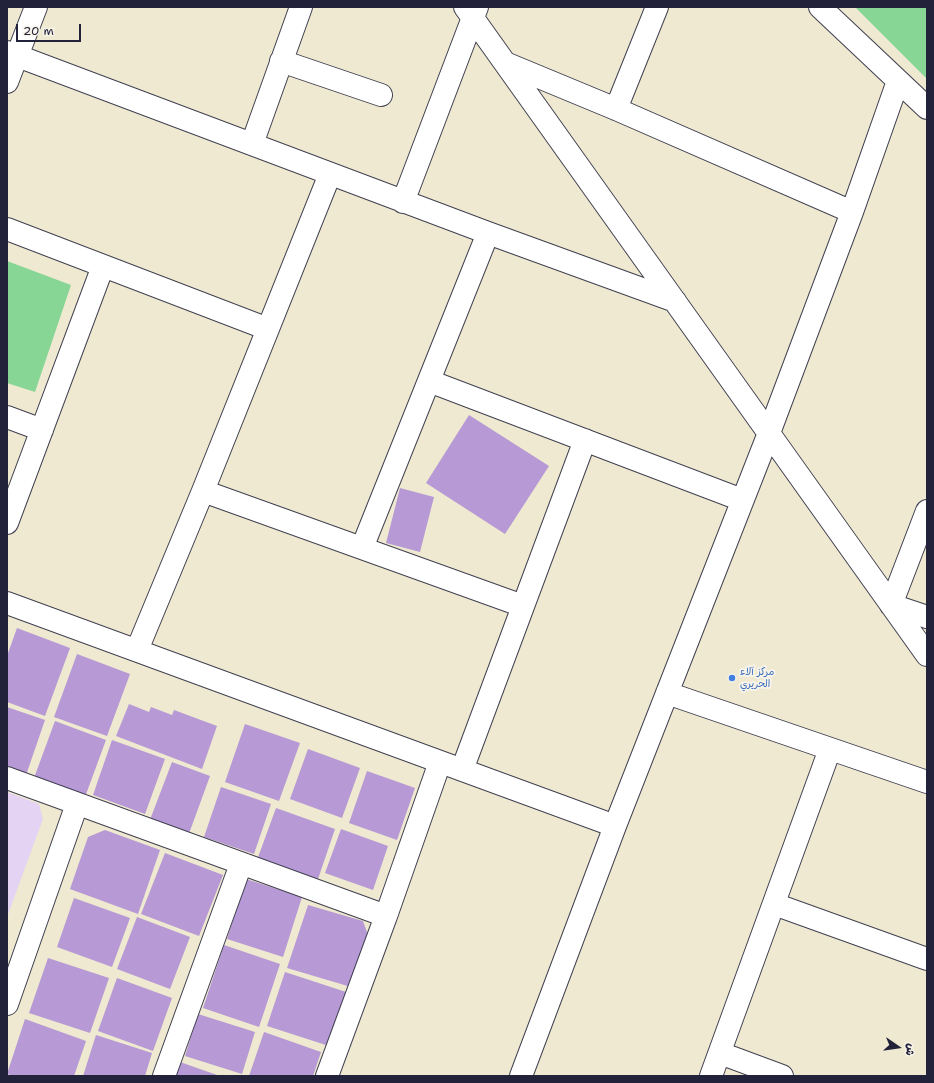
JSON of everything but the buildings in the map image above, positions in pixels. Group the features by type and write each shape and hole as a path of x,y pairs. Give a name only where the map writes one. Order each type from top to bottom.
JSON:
{"street":[{"path":"7,82 12,54 36,7"},
{"path":"252,144 300,7"},
{"path":"616,108 658,7"},
{"path":"820,7 927,108"},
{"path":"472,10 506,64 927,655"},
{"path":"403,202 472,10"},
{"path":"12,54 488,234 675,301"},
{"path":"282,61 381,95"},
{"path":"506,64 616,108 852,212"},
{"path":"521,1076 615,826 769,433 852,212 898,81"},
{"path":"136,650 203,491 330,174"},
{"path":"7,229 268,329"},
{"path":"362,548 488,234"},
{"path":"7,523 103,266"},
{"path":"429,381 742,500"},
{"path":"7,417 42,430"},
{"path":"462,770 585,440"},
{"path":"203,491 523,606"},
{"path":"891,604 927,511"},
{"path":"7,603 615,826"},
{"path":"891,604 927,617"},
{"path":"667,693 927,782"},
{"path":"711,1076 830,749"},
{"path":"327,1076 386,916 440,762"},
{"path":"7,778 386,916"},
{"path":"7,1004 77,804"},
{"path":"164,1076 241,864"},
{"path":"774,904 927,959"},
{"path":"720,1053 782,1076"}],"shaded area":[{"path":"7,792 39,804 43,819 7,917"}],"green space":[{"path":"855,7 927,7 927,79"},
{"path":"7,261 71,285 35,392 7,383"}],"place":[{"name":"مركز آلاء الحريري","path":"732,678"}]}
